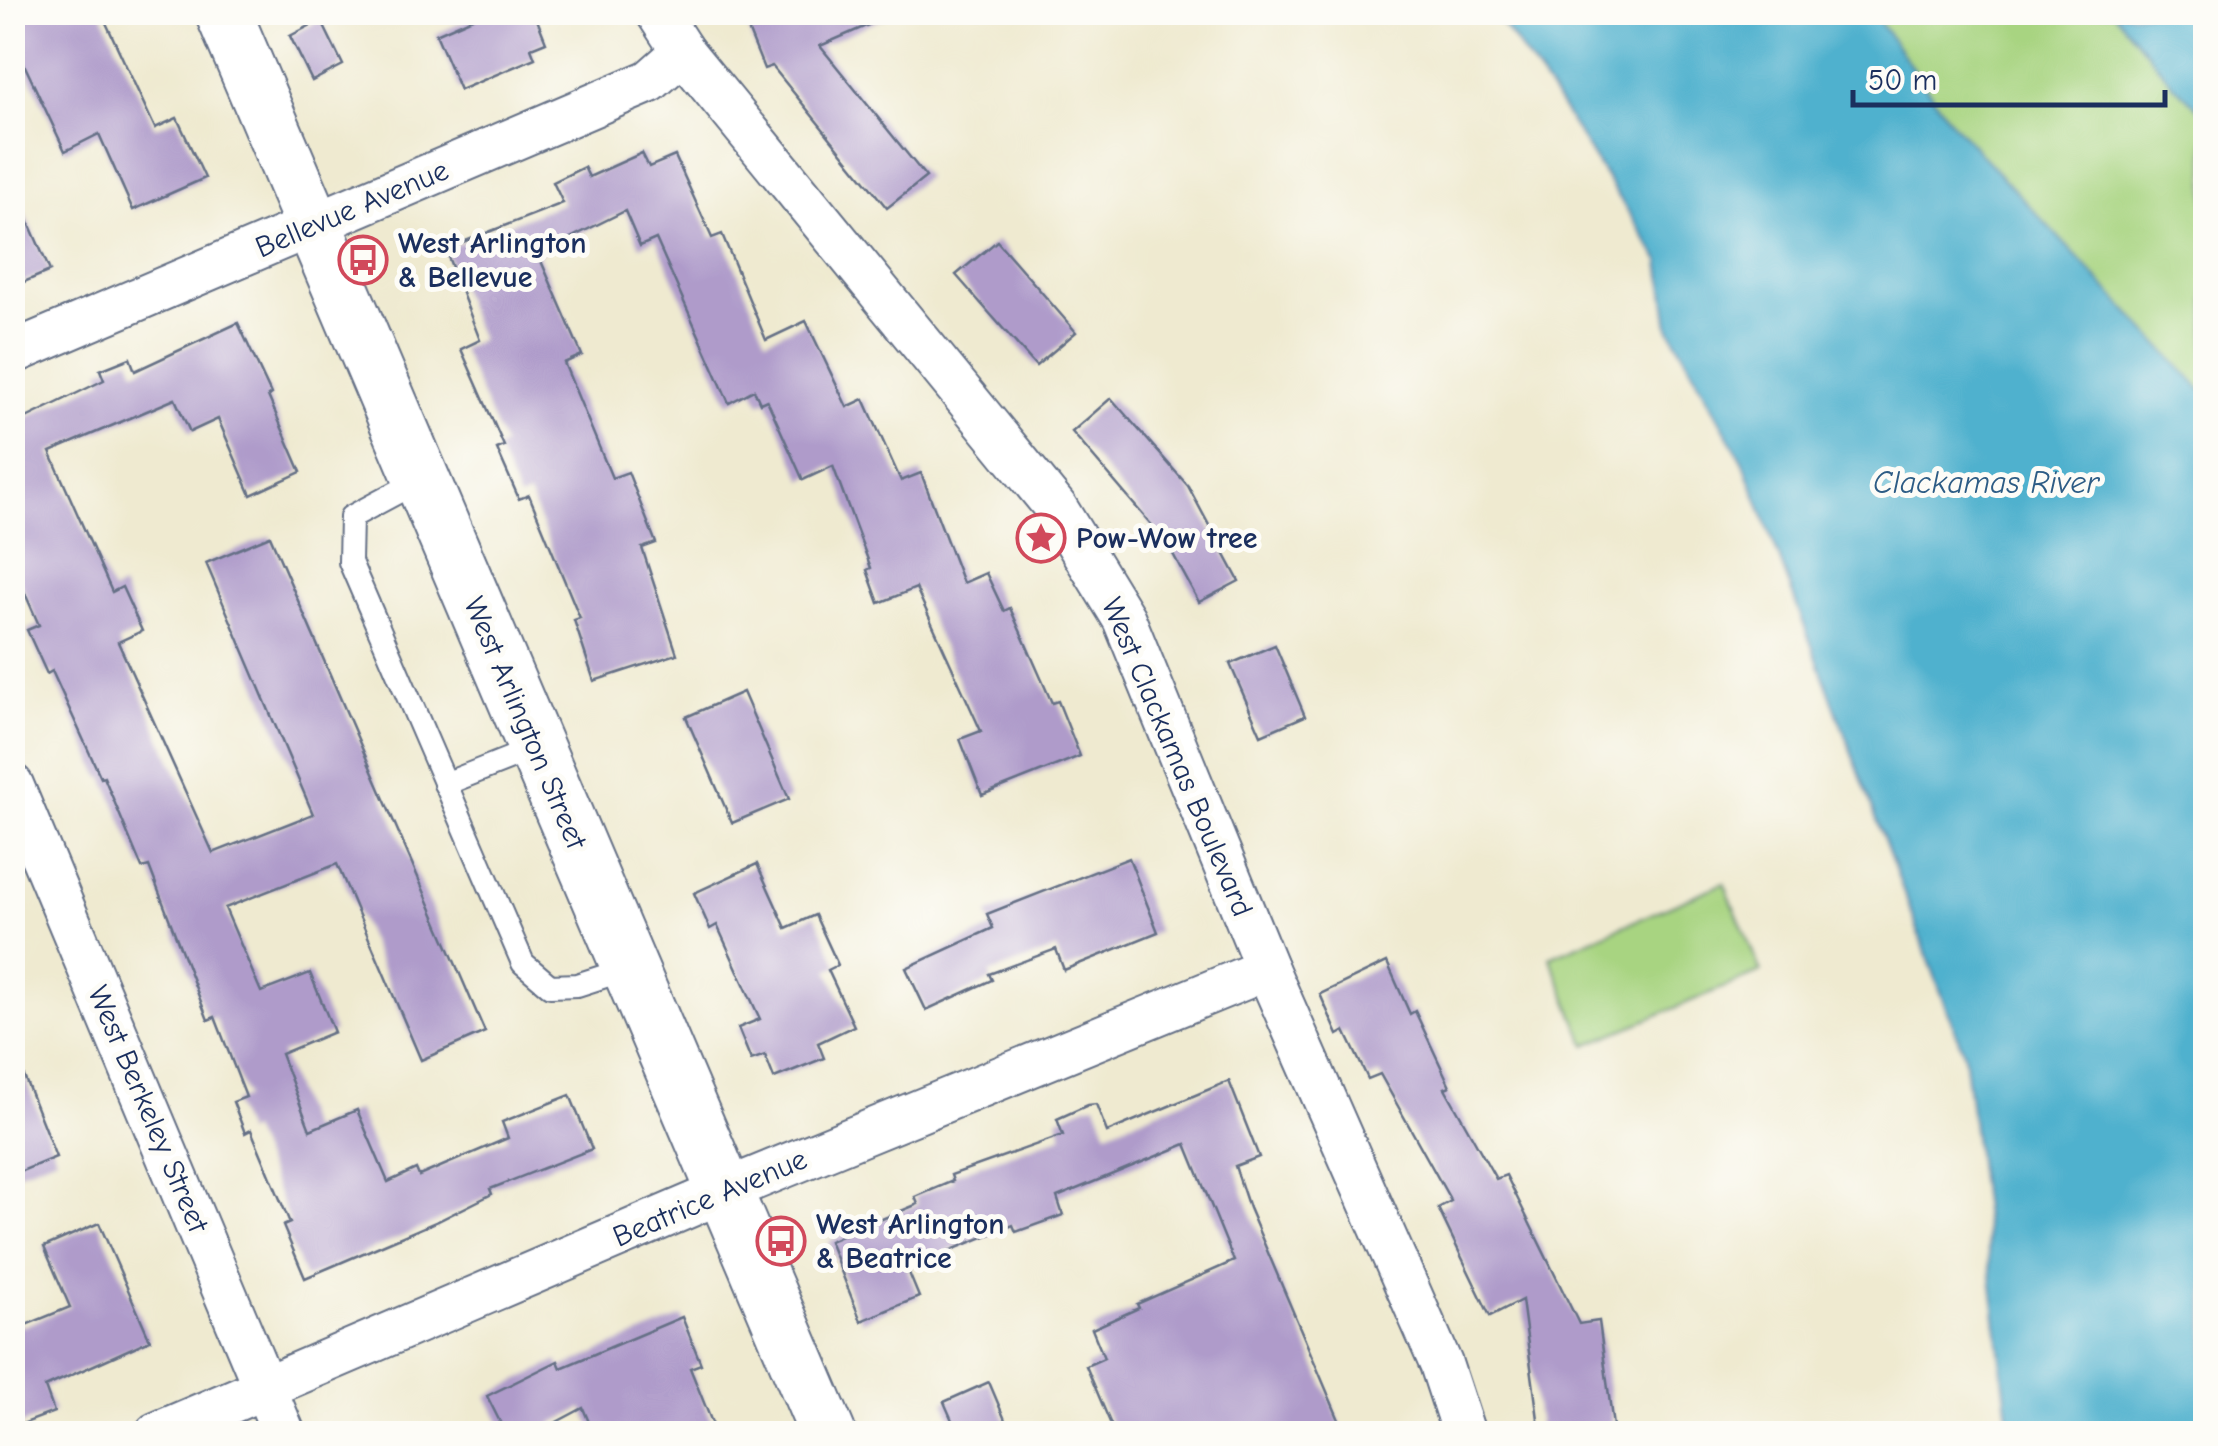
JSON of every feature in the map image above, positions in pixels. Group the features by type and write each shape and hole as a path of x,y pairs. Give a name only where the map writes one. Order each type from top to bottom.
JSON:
{"main road":[{"name":"West Arlington Street","path":"222,12 828,1434"}],"street":[{"name":"West Clackamas Boulevard","path":"657,12 683,52 1056,508 1124,619 1267,969 1441,1364 1464,1434"},
{"name":"Bellevue Avenue","path":"12,353 650,81 683,52"},
{"name":"West Berkeley Street","path":"12,785 284,1434"},
{"name":"Beatrice Avenue","path":"156,1434 724,1190 1267,969"}],"lane":[{"path":"422,479 351,517 350,562 523,964 550,986 577,985 630,968"},
{"path":"445,784 536,748"}],"green space":[{"path":"1873,13 2114,13 2173,84 2205,115 2205,394 1949,120"},
{"path":"1724,883 1761,972 1586,1045 1550,957"}],"water":[{"name":"Clackamas River","path":"1494,13 1873,13 1949,120 2205,394 2205,1433 2010,1433 1964,1054 1745,466 1669,327 1660,261 1550,90"},
{"path":"2114,13 2205,13 2205,115 2173,84"}],"building":[{"path":"12,12 101,12 155,128 177,118 205,178 133,210 99,134 65,151 24,64 12,68"},
{"path":"486,12 534,12 546,42 531,48 535,58 460,90 436,34"},
{"path":"741,12 898,12 820,46 926,177 887,208 772,66 764,69"},
{"path":"321,20 343,65 312,81 290,36"},
{"path":"642,153 649,167 675,156 712,238 722,234 766,340 806,321 847,407 864,399 901,481 921,473 963,583 986,573 1004,611 1010,608 1052,703 1058,701 1080,756 982,795 960,739 981,731 916,588 879,603 867,570 871,568 833,466 803,480 767,400 760,403 754,390 729,403 656,239 640,246 625,211 538,254 582,355 564,363 612,478 628,472 656,543 642,548 677,654 594,681 574,620 580,618 529,495 519,499 497,449 504,446 461,349 480,340 445,249 563,203 553,182 584,167 589,177"},
{"path":"12,184 50,271 12,287"},
{"path":"997,241 1076,332 1036,366 956,275"},
{"path":"238,323 301,472 251,495 218,419 190,432 175,399 50,452 112,592 122,587 142,631 118,642 213,853 313,814 206,563 270,536 485,1032 421,1060 337,864 225,908 261,992 310,973 334,1032 281,1054 310,1130 357,1110 388,1182 416,1169 419,1176 508,1138 502,1122 570,1095 592,1149 490,1189 492,1194 438,1221 305,1278 283,1226 290,1223 251,1130 245,1133 233,1102 246,1097 215,1017 208,1020 149,866 142,868 104,777 101,778 52,671 47,674 27,630 39,625 12,564 12,425 104,380 100,370 130,358 135,371"},
{"path":"1111,398 1188,486 1239,581 1199,602 1167,543 1072,432"},
{"path":"1275,645 1305,716 1261,735 1230,664"},
{"path":"743,692 789,799 732,823 686,717"},
{"path":"1129,858 1158,932 1064,970 1056,949 989,974 992,980 926,1010 906,968 993,928 987,914"},
{"path":"757,864 786,928 815,915 838,965 828,970 854,1026 818,1043 824,1058 774,1078 765,1055 751,1060 738,1028 760,1019 717,925 710,929 694,893"},
{"path":"1387,962 1410,1014 1415,1011 1450,1086 1445,1088 1496,1179 1506,1175 1579,1324 1599,1321 1614,1434 1540,1434 1522,1300 1490,1316 1438,1208 1451,1201 1380,1074 1368,1079 1345,1031 1338,1035 1320,994"},
{"path":"12,1052 56,1157 12,1175"},
{"path":"1229,1081 1259,1157 1235,1166 1345,1434 1115,1434 1086,1366 1104,1358 1092,1329 1139,1308 1137,1304 1234,1261 1186,1144 1057,1197 1063,1215 1016,1232 1013,1225 907,1268 919,1297 861,1321 829,1241 918,1204 915,1197 953,1181 951,1175 1063,1135 1057,1119 1088,1105 1096,1104 1107,1132"},
{"path":"99,1223 150,1340 45,1387 54,1412 12,1428 12,1311 21,1327 70,1307 44,1247"},
{"path":"682,1317 701,1364 690,1368 713,1425 694,1434 594,1434 583,1408 534,1434 506,1434 487,1396 558,1361 561,1368"},
{"path":"989,1382 1011,1434 958,1434 944,1402"}],"place":[{"name":"West Arlington & Bellevue","path":"363,260"},
{"name":"Pow-Wow tree","path":"1041,538"},
{"name":"West Arlington & Beatrice","path":"781,1241"}]}
